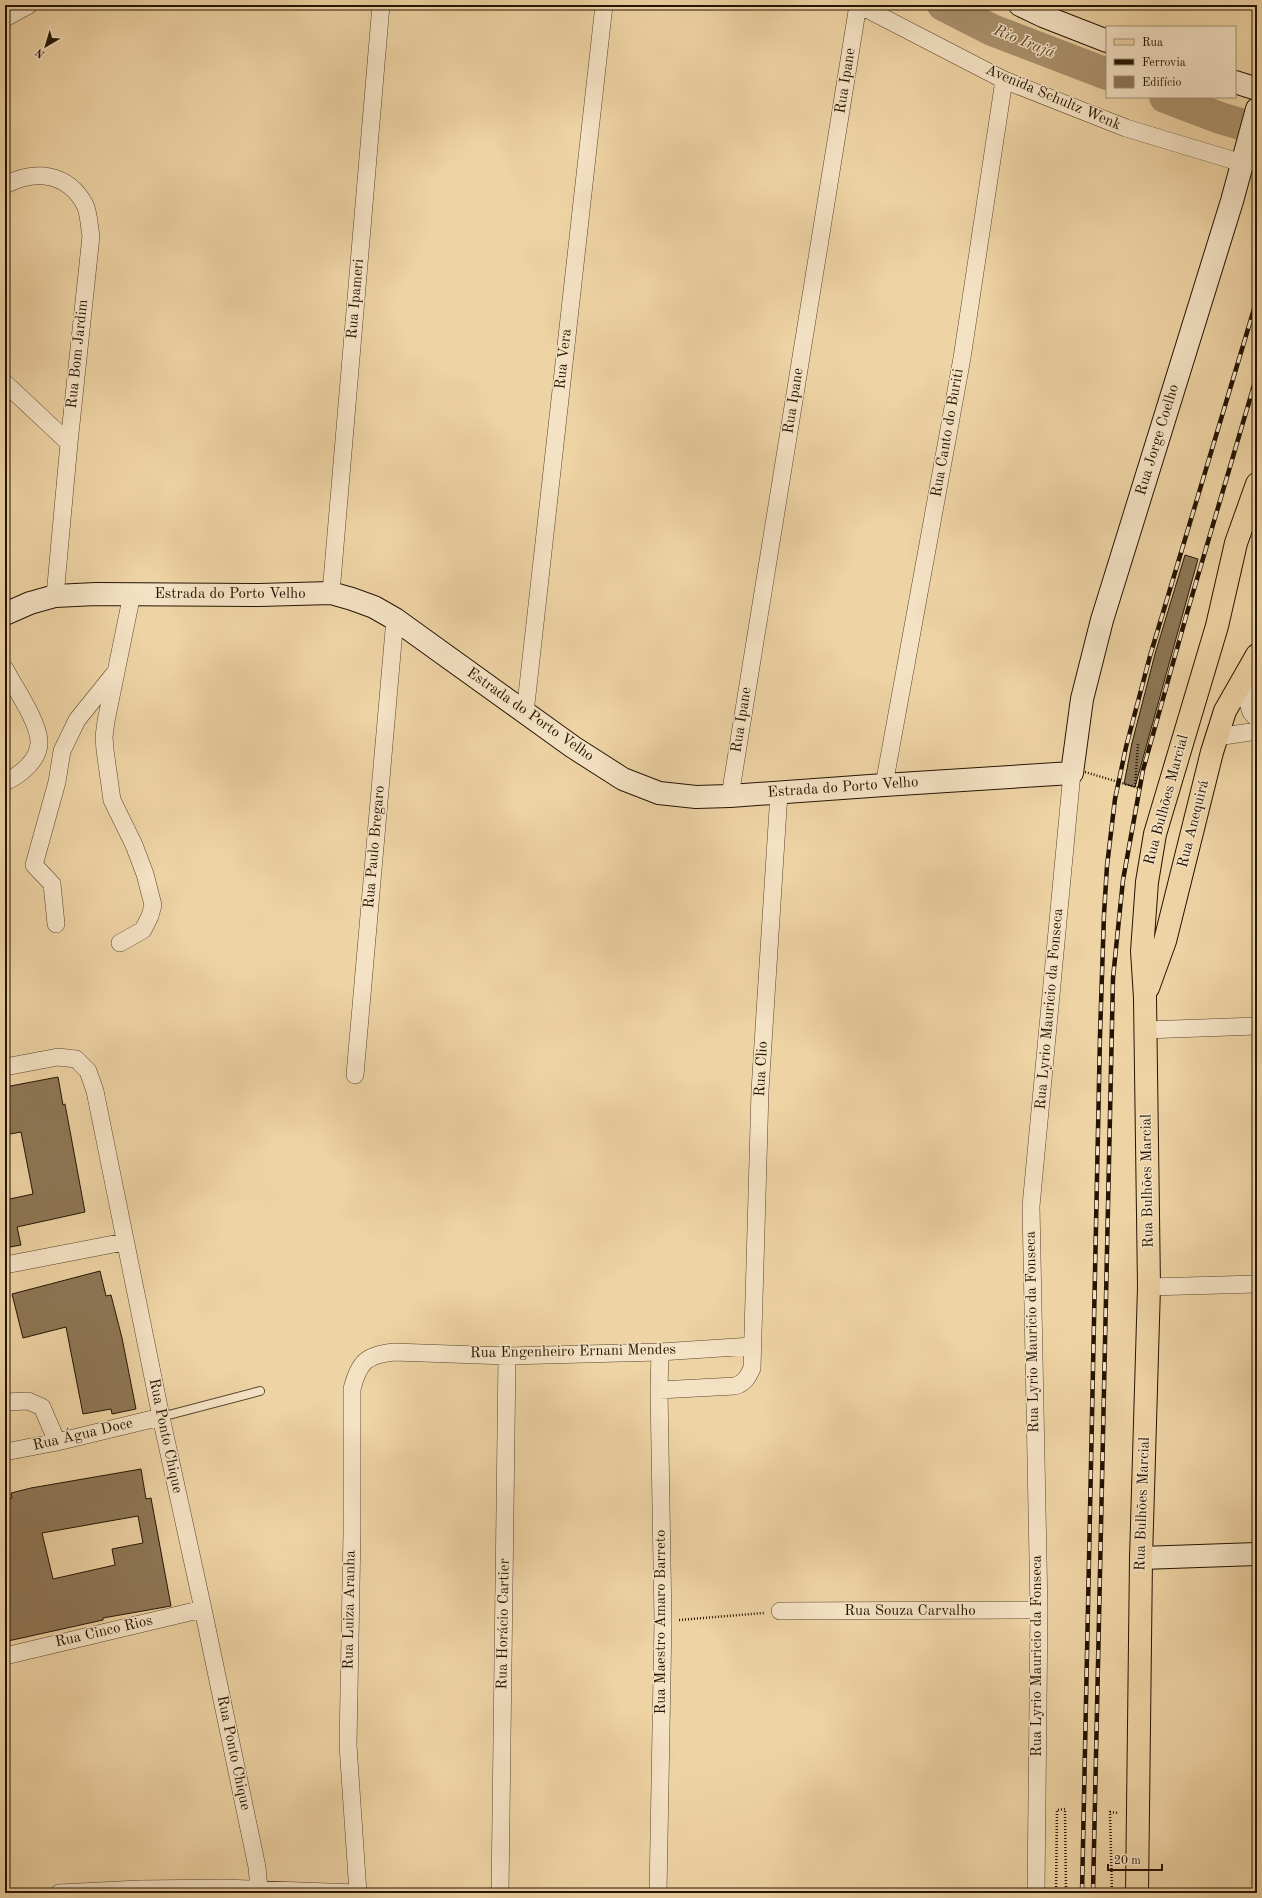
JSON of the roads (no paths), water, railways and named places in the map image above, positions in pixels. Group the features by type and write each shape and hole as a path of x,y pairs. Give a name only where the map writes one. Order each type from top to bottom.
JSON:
{"main road":[{"name":"Rua Bulhões Marcial","path":"1137,1893 1141,1558 1149,1286 1145,998 1142,952 1146,882 1155,834 1217,626 1236,543 1257,484"},
{"name":"Rua Anequirá","path":"1145,998 1165,941 1210,760 1225,711 1257,655"}],"street":[{"path":"5,18 29,5"},
{"name":"Rua Ipameri","path":"330,593 381,5"},
{"name":"Rua Vera","path":"525,713 604,5"},
{"name":"Avenida Schultz Wenk","path":"859,5 1004,80 1126,128 1248,160"},
{"name":"Rua Ipane","path":"730,796 859,5"},
{"path":"1020,5 1043,16 1106,41"},
{"name":"Rua Canto do Buriti","path":"884,784 962,358 1004,80"},
{"path":"1236,82 1257,89"},
{"name":"Rua Jorge Coelho","path":"1078,773 1082,699 1102,620 1248,160 1257,109"},
{"name":"Rua Bom Jardim","path":"5,185 27,177 49,176 71,186 85,206 91,236 69,442 55,596"},
{"path":"5,383 69,442"},
{"name":"Estrada do Porto Velho","path":"5,614 30,603 55,596 132,594 259,595 330,593 352,599 374,607 395,619 573,747 623,779 659,793 696,796 730,796 884,784 1078,773"},
{"path":"120,943 143,930 150,916 153,905 145,874 134,845 112,800 104,737 132,594"},
{"name":"Rua Paulo Bregaro","path":"355,1075 395,619"},
{"path":"5,669 37,730 39,743 34,757 24,770 5,782"},
{"path":"56,924 52,884 34,865 57,782 62,751 77,720 116,671"},
{"path":"1241,681 1251,712 1257,719"},
{"path":"1217,737 1257,730"},
{"name":"Rua Lyrio Mauricio da Fonseca","path":"1036,1893 1039,1610 1032,1206 1078,773"},
{"name":"Rua Clio","path":"659,1390 735,1386 741,1384 748,1378 752,1368 760,1091 779,793"},
{"path":"1145,1030 1257,1026"},
{"name":"Rua Ponto Chique","path":"5,1067 58,1057 76,1059 88,1071 95,1091 124,1242 257,1867 259,1889"},
{"path":"5,1265 124,1242"},
{"path":"1149,1286 1257,1284"},
{"name":"Rua Engenheiro Ernani Mendes","path":"394,1352 507,1356 660,1352 752,1346"},
{"name":"Rua Luiza Aranha","path":"357,1893 348,1745 352,1532 352,1389 356,1372 365,1360 376,1354 394,1352"},
{"name":"Rua Maestro Amaro Barreto","path":"658,1893 663,1621 659,1390 660,1352"},
{"name":"Rua Horácio Cartier","path":"500,1893 507,1356"},
{"path":"5,1402 28,1400 42,1407 57,1442"},
{"name":"Rua Água Doce","path":"5,1452 57,1442 161,1418"},
{"path":"1141,1558 1257,1554"},
{"name":"Rua Cinco Rios","path":"5,1656 203,1609"},
{"name":"Rua Souza Carvalho","path":"780,1611 1039,1610"},
{"path":"58,1893 139,1889 259,1889 357,1893"}],"lane":[{"path":"161,1418 260,1391"}],"waterway":[{"name":"Rio Irajá","path":"943,5 992,30 1106,74"},
{"name":"Rio Irajá","path":"1168,98 1220,118 1257,129"}],"railway":[{"path":"1082,1893 1100,1035 1107,866 1115,799 1126,747 1150,656 1257,299"},
{"path":"1093,1893 1113,978 1123,880 1143,770 1187,613 1257,375"}]}
